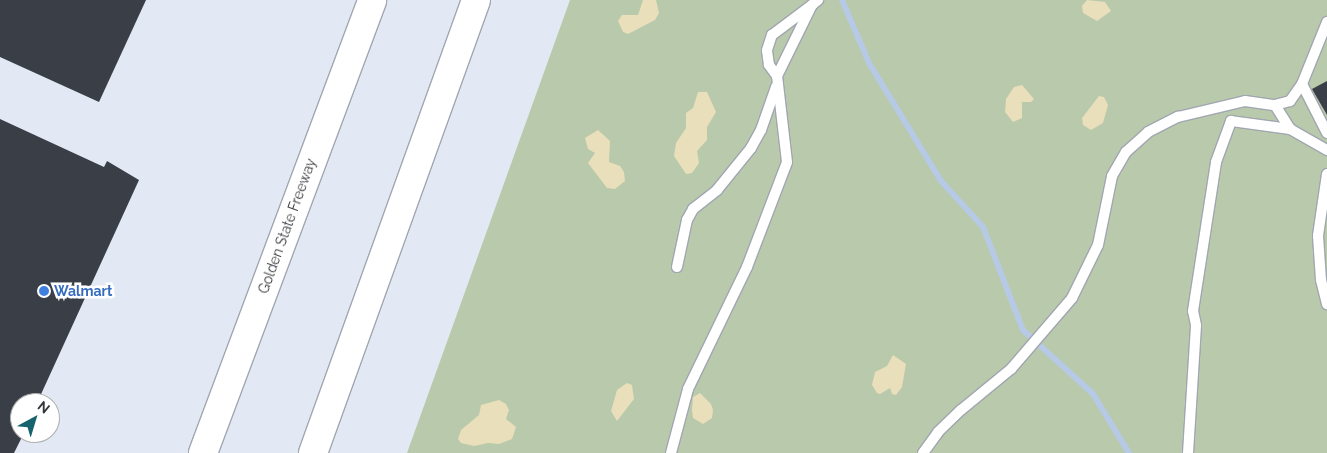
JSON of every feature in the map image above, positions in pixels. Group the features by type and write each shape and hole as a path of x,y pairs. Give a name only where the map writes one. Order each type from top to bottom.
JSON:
{"highway":[{"name":"Golden State Freeway","path":"204,446 372,0"},
{"path":"313,453 476,0"}],"lane":[{"path":"677,267 687,220 693,209 717,190 751,148 761,130 776,81 815,2"},
{"path":"671,453 688,389 733,298 787,162 783,113 776,81 768,65 767,50 772,35 815,2"},
{"path":"923,453 938,432 1011,369 1032,347 1072,298 1098,245 1112,176 1126,152 1148,132 1178,117 1245,101 1275,105 1290,101 1302,84 1327,22"},
{"path":"1302,84 1327,133"},
{"path":"1188,453 1196,332 1193,311 1216,162 1231,122 1228,104"},
{"path":"1275,105 1290,129"},
{"path":"1231,122 1290,129 1327,150"},
{"path":"1327,174 1318,236 1321,280 1327,304"}],"green space":[{"path":"570,0 1327,0 1327,453 407,453"}],"sand":[{"path":"643,0 656,0 659,13 655,20 628,34 623,32 618,21 622,15 638,15"},
{"path":"1087,0 1105,2 1111,11 1097,21 1083,13 1082,6"},
{"path":"1022,85 1034,99 1031,102 1022,102 1022,118 1013,122 1005,112 1006,99 1014,87"},
{"path":"698,92 707,92 716,112 707,127 707,140 697,151 699,163 692,173 686,174 674,156 676,143 686,128 686,113 693,108"},
{"path":"1099,96 1104,97 1108,105 1103,123 1091,130 1083,125 1082,118"},
{"path":"598,130 610,141 609,162 620,166 624,172 625,181 615,189 607,188 588,163 595,153 588,149 585,138"},
{"path":"893,355 906,364 902,387 896,395 892,394 890,388 880,394 877,393 872,385 875,372 887,366"},
{"path":"627,383 632,385 634,399 617,421 611,411 617,390"},
{"path":"700,393 711,404 713,410 712,418 703,424 693,418 692,411 693,397"},
{"path":"499,400 506,404 509,410 506,419 516,427 512,439 499,444 488,443 474,446 461,443 458,439 461,430 479,415 481,405"}],"building":[{"path":"0,0 146,0 99,102 0,57"},
{"path":"1327,81 1327,115 1312,89"},
{"name":"Walmart","path":"0,119 104,167 107,161 139,180 42,393 10,393 10,443 19,443 14,453 0,453"}],"waterway":[{"path":"842,0 869,63 941,181 983,227 1023,330 1093,394 1129,453"}],"place":[{"name":"Walmart","path":"44,291"}]}
